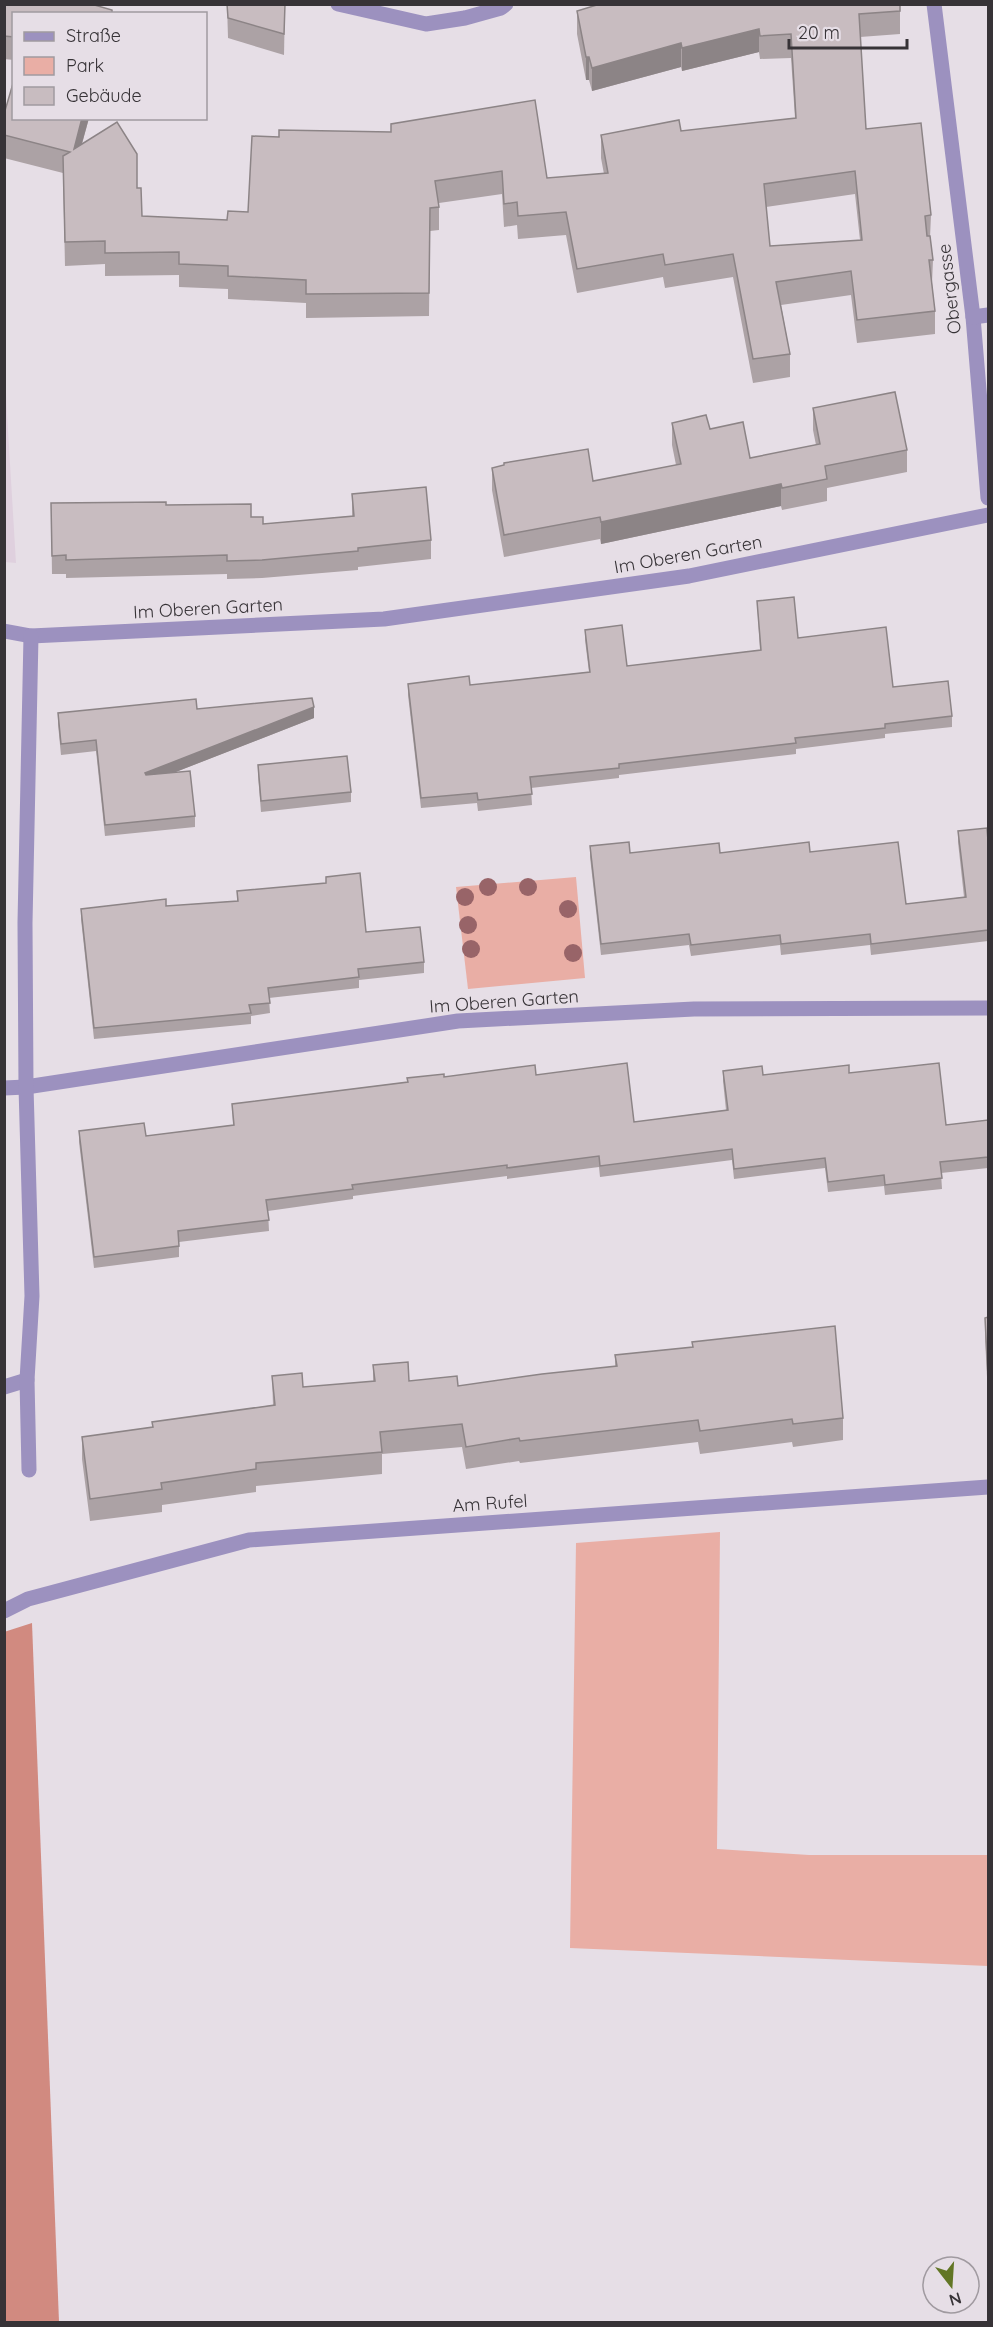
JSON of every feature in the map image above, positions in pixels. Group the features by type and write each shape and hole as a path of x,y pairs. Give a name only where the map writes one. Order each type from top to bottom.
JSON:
{"street":[{"path":"338,4 426,24 465,18 501,8 506,4"},
{"name":"Obergasse","path":"934,4 972,317 988,498"},
{"path":"972,317 988,315"},
{"name":"Im Oberen Garten","path":"4,631 32,636 384,619 689,576 988,515"},
{"path":"29,1470 27,1380 32,1296 26,1087 26,874 32,636"},
{"name":"Im Oberen Garten","path":"4,1088 26,1087 458,1022 694,1009 988,1008"},
{"path":"4,1387 27,1380"},
{"name":"Am Rufel","path":"4,1611 28,1599 249,1540 988,1487"}],"shaded area":[{"path":"5,372 7,414 16,563 5,562"},
{"path":"32,1623 59,2322 5,2322 4,1632"}],"green space":[{"path":"576,877 585,978 468,989 456,887"},
{"path":"720,1532 717,1849 809,1855 988,1855 988,1966 570,1948 576,1543"}],"building":[{"path":"4,4 91,4 112,10 112,12 12,12 12,37 4,36"},
{"path":"227,4 285,4 284,34 228,18"},
{"path":"600,4 900,4 900,11 859,14 866,129 921,123 931,215 925,216 933,260 929,260 935,311 857,320 851,271 776,282 790,354 753,359 733,254 665,265 663,254 577,269 566,212 518,216 517,202 504,204 502,171 435,181 439,207 430,208 429,293 306,294 306,280 228,276 228,266 179,264 179,252 105,253 105,241 65,242 63,156 70,152 4,135 4,114 12,87 12,120 81,120 74,149 117,122 137,154 137,188 141,188 142,216 227,220 228,211 248,212 252,136 279,137 279,130 391,132 391,124 535,100 547,178 608,173 601,135 679,120 681,131 796,118 791,34 760,36 759,29 682,48 681,43 592,68 589,57 586,57 577,11","holes":["855,171 862,240 770,246 764,184"]},
{"path":"895,392 907,450 825,466 827,479 782,488 781,484 601,522 600,517 504,535 492,468 504,465 504,463 588,449 593,481 681,464 672,423 706,415 710,429 743,422 750,458 820,444 813,408"},
{"path":"426,487 431,540 358,548 358,551 262,560 227,561 227,555 66,560 66,555 52,556 51,503 251,504 251,517 263,517 263,524 354,516 352,494"},
{"path":"794,597 798,638 886,627 893,687 948,681 952,716 885,724 885,728 795,738 796,743 619,764 619,768 530,777 532,794 478,800 477,793 421,798 408,684 469,676 470,685 590,672 585,630 622,625 627,666 761,650 757,601"},
{"path":"312,698 314,707 145,773 146,775 190,771 195,816 105,825 96,740 61,744 58,713 196,699 197,709"},
{"path":"347,756 351,792 261,801 258,765"},
{"path":"987,828 988,930 871,944 870,934 781,944 780,935 691,945 689,934 601,944 590,846 629,842 630,853 719,843 720,853 809,842 810,852 898,842 906,904 966,897 958,831"},
{"path":"360,873 366,932 420,927 424,962 358,969 359,977 268,988 270,1003 249,1005 251,1013 94,1028 81,909 166,899 166,906 238,901 237,891 326,883 326,877"},
{"path":"627,1063 634,1122 728,1110 723,1071 762,1066 763,1075 849,1065 849,1073 939,1063 946,1125 988,1120 988,1157 940,1162 942,1178 885,1185 884,1175 828,1182 825,1158 734,1169 732,1149 600,1166 599,1156 507,1168 507,1165 352,1185 353,1189 266,1200 269,1220 178,1231 179,1246 94,1257 79,1131 144,1123 146,1136 234,1125 232,1104 408,1082 407,1078 444,1074 444,1077 535,1065 536,1075"},
{"path":"988,1317 988,1376 985,1318"},
{"path":"835,1326 843,1418 793,1424 792,1419 700,1431 698,1420 520,1441 519,1438 466,1447 462,1424 380,1432 382,1452 256,1463 256,1469 161,1483 162,1489 90,1499 82,1437 153,1427 152,1422 275,1405 272,1376 302,1373 303,1387 375,1381 373,1365 408,1362 409,1381 457,1376 458,1386 617,1366 615,1355 693,1347 692,1342"}]}
